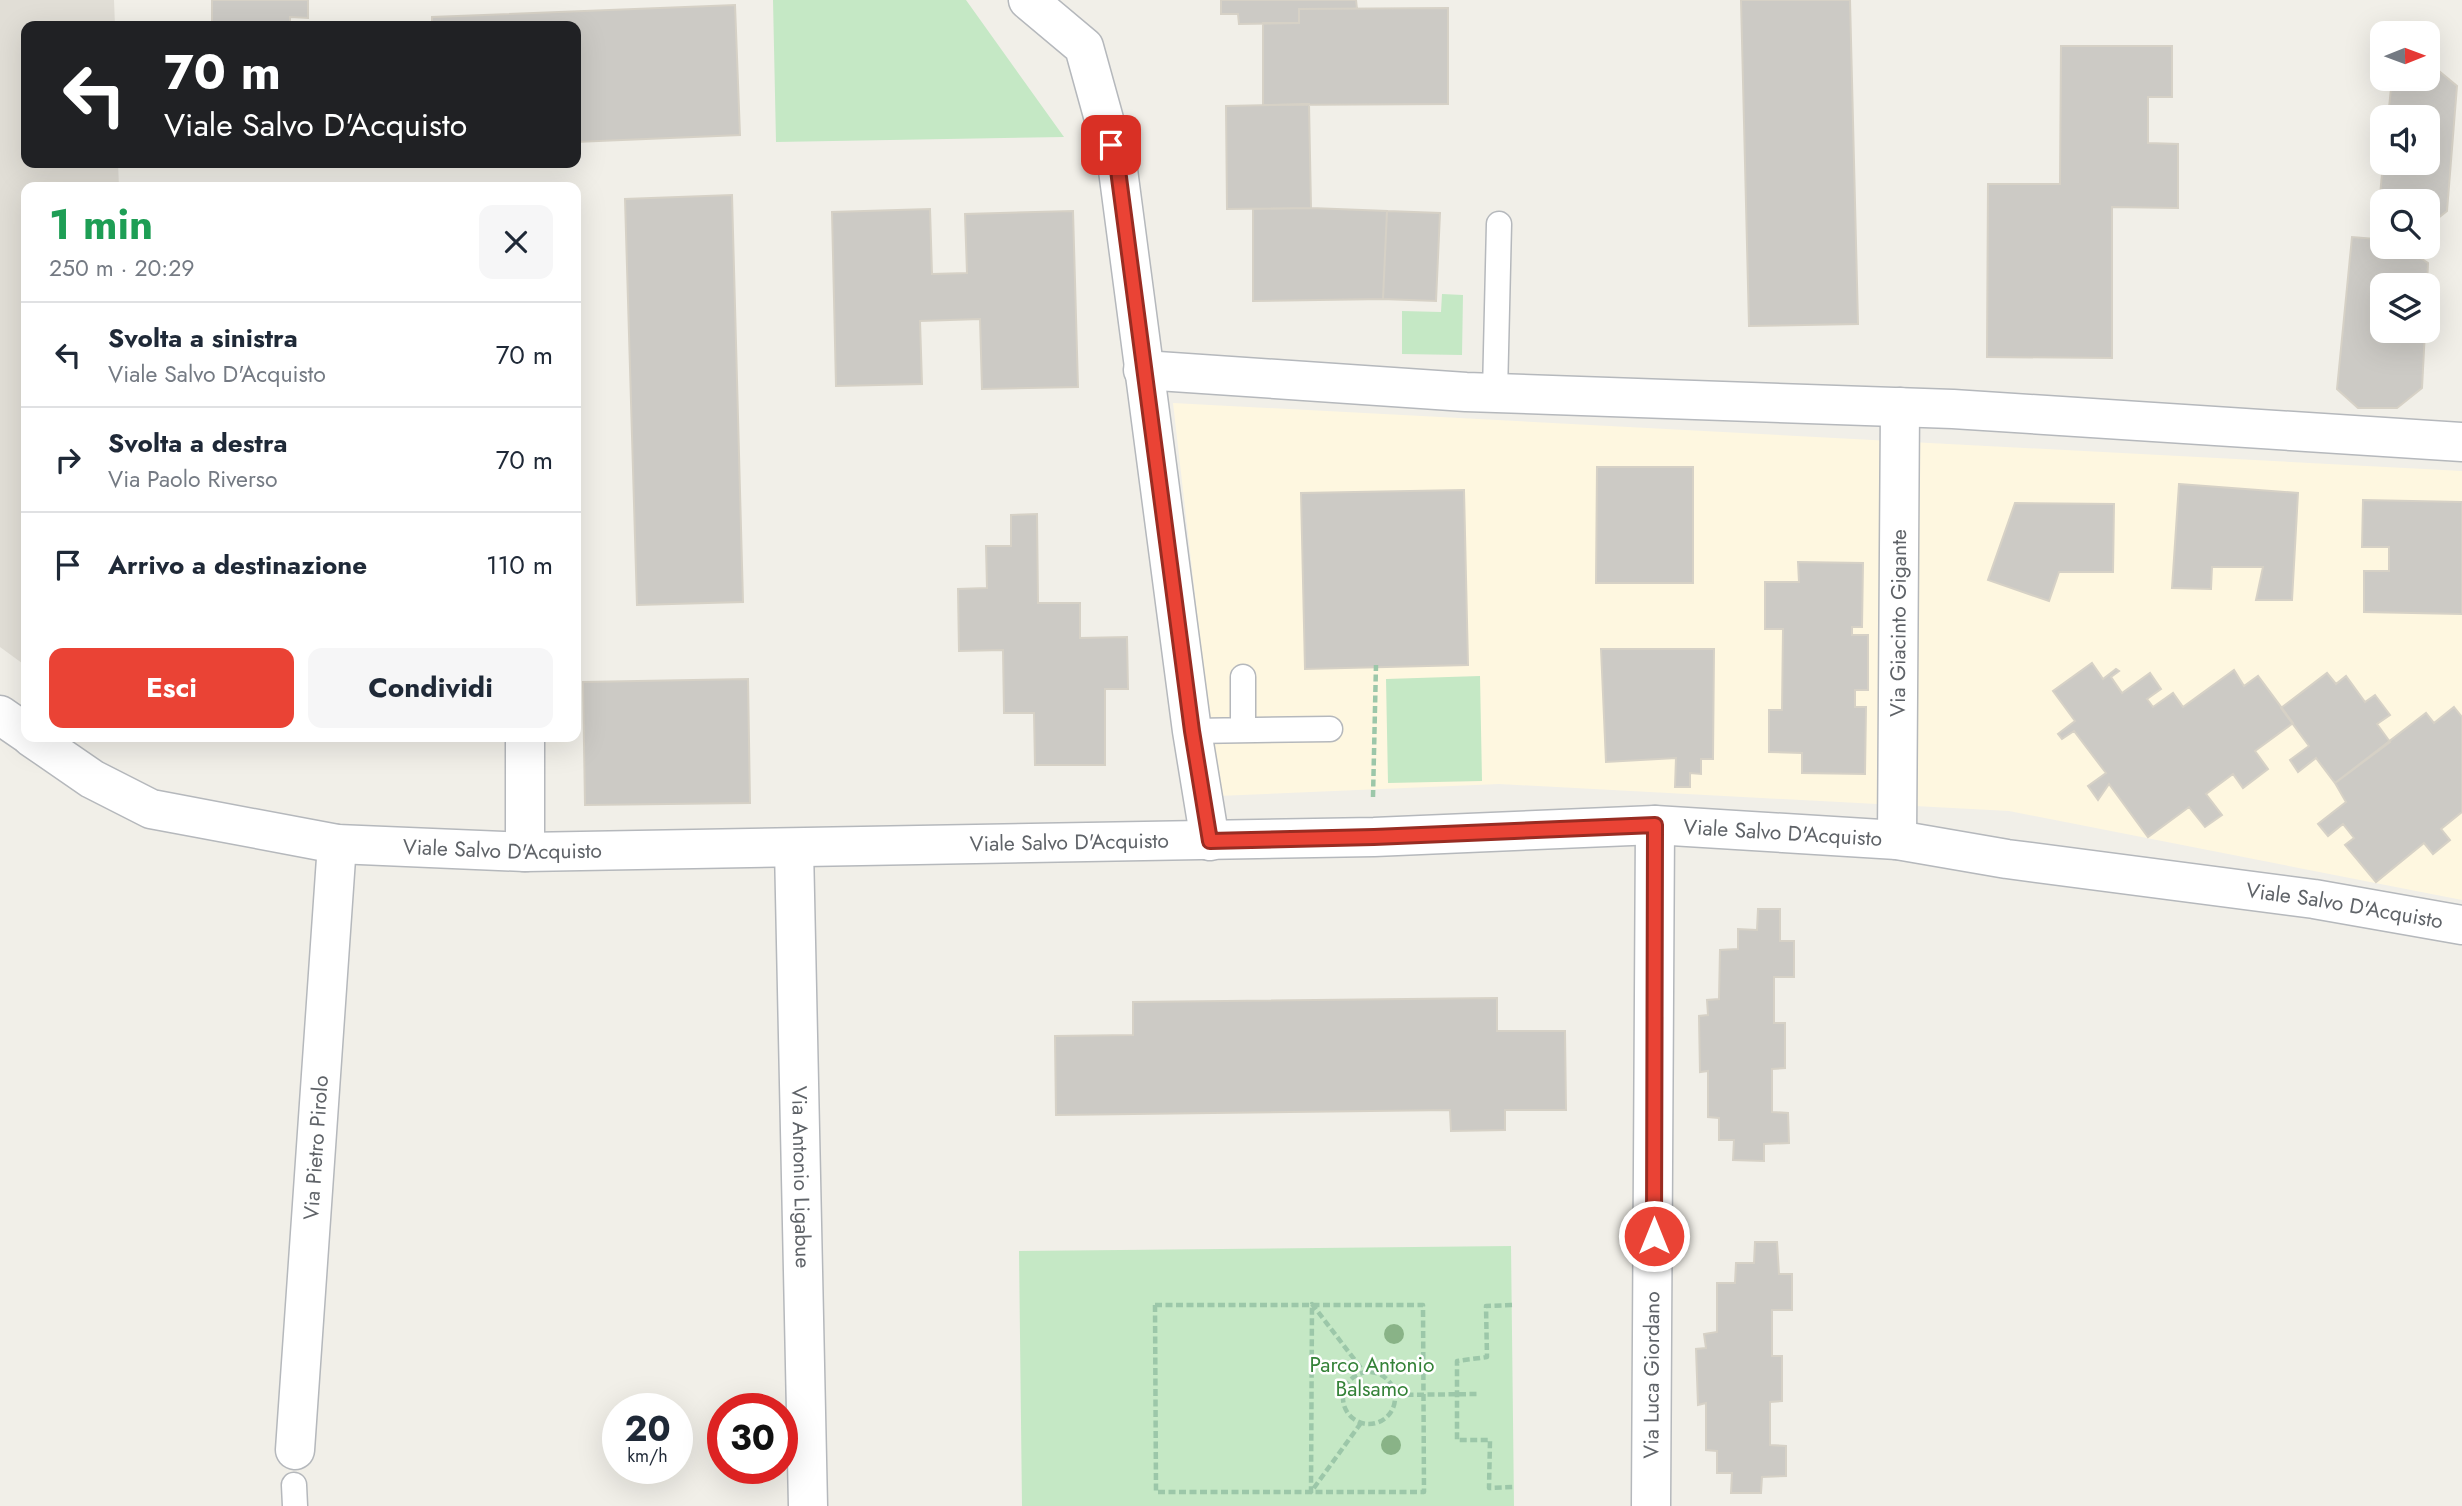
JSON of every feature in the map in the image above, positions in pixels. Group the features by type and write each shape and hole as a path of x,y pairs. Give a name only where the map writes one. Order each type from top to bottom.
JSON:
{"street":[{"path":"1028,0 1084,47 1118,170 1192,731 1210,841"},
{"path":"1143,370 1495,393 1900,407 2462,442"},
{"name":"Via Giacinto Gigante","path":"1897,840 1900,407"},
{"path":"0,715 21,730"},
{"name":"Viale Salvo D'Acquisto","path":"38,742 92,779 151,809 337,844 525,852 1210,841 1655,825 1897,840 2007,859 2314,899 2462,925"},
{"path":"525,742 525,852"},
{"name":"Via Luca Giordano","path":"1651,1506 1655,825"},
{"name":"Via Pietro Pirolo","path":"295,1480 337,844"},
{"name":"Via Antonio Ligabue","path":"794,848 808,1506"}],"lane":[{"path":"1495,393 1499,224"},
{"path":"1243,677 1243,730"},
{"path":"1192,731 1330,729"}],"path":[{"path":"1374,837 1376,665"},
{"path":"1155,1304 1312,1304 1423,1305 1424,1492 1156,1492 1155,1304"},
{"path":"1312,1304 1364,1372"},
{"path":"1311,1492 1312,1304"},
{"path":"1513,1305 1486,1306 1487,1357 1457,1361 1457,1440 1490,1440 1489,1488 1514,1487"},
{"path":"1364,1372 1381,1374 1388,1379 1396,1395 1395,1404 1386,1419 1369,1425 1347,1413 1342,1396 1349,1381 1364,1372"},
{"path":"1396,1395 1478,1394"},
{"path":"1311,1492 1361,1423"}],"shaded area":[{"path":"0,0 114,0 115,21 21,21 21,168 118,168 119,182 21,182 21,662 0,647"},
{"path":"1173,403 2462,471 2462,900 2009,811 1499,784 1218,796"}],"green space":[{"path":"773,0 966,0 1064,137 776,142"},
{"path":"1442,294 1463,295 1462,355 1402,354 1402,311 1441,312"},
{"path":"1480,676 1482,781 1388,783 1386,679"},
{"name":"Parco Antonio Balsamo","path":"1511,1246 1514,1506 1022,1506 1019,1251"}],"building":[{"path":"212,0 308,0 308,18 290,17 290,21 212,21"},
{"path":"1221,0 1356,0 1357,9 1299,9 1299,23 1239,24 1238,14 1221,14"},
{"path":"1741,0 1850,0 1858,324 1749,326"},
{"path":"735,5 740,135 581,142 581,21 432,21 432,17"},
{"path":"1448,8 1448,104 1263,105 1263,23 1299,23 1299,9"},
{"path":"2061,46 2172,46 2172,97 2148,97 2148,143 2178,144 2178,208 2112,207 2112,358 1987,357 1988,184 2060,184"},
{"path":"2440,72 2457,86 2447,211 2440,217 2440,189 2381,189 2382,175 2440,175 2440,105 2389,105 2391,91 2440,91"},
{"path":"1309,104 1311,208 1227,209 1226,106"},
{"path":"732,195 743,602 637,605 625,199"},
{"path":"930,209 932,274 967,273 965,214 1073,211 1078,387 982,389 980,319 920,321 922,384 836,386 832,212"},
{"path":"1253,209 1387,211 1383,299 1253,301"},
{"path":"1387,211 1440,213 1436,301 1383,299"},
{"path":"2352,237 2370,238 2370,259 2422,259 2428,263 2428,273 2370,273 2370,343 2424,343 2422,388 2397,408 2358,408 2337,389"},
{"path":"1597,467 1693,467 1693,583 1596,583"},
{"path":"2179,484 2298,493 2292,600 2256,600 2263,567 2212,567 2211,589 2172,588"},
{"path":"1464,490 1468,665 1305,669 1301,493"},
{"path":"2363,500 2462,502 2462,614 2364,612 2364,571 2389,571 2389,547 2362,547"},
{"path":"2015,503 2114,504 2113,572 2059,572 2049,601 1988,580"},
{"path":"1037,514 1038,603 1080,603 1080,638 1127,637 1128,689 1105,689 1105,765 1035,765 1034,713 1004,713 1003,650 959,651 958,589 987,588 986,546 1011,546 1011,515"},
{"path":"1798,562 1863,563 1862,627 1852,627 1852,635 1868,635 1868,690 1855,690 1855,707 1866,707 1865,774 1802,773 1802,753 1769,752 1769,710 1782,710 1783,629 1765,629 1765,582 1799,582"},
{"path":"1601,649 1714,649 1713,759 1701,759 1701,774 1690,773 1690,787 1675,787 1676,758 1606,762"},
{"path":"2092,663 2103,679 2116,669 2119,671 2111,677 2122,693 2150,673 2161,689 2147,699 2153,707 2173,693 2183,707 2234,670 2244,686 2258,676 2293,723 2255,751 2268,769 2243,788 2233,774 2206,794 2222,815 2205,827 2189,807 2148,837 2109,784 2098,800 2088,786 2106,773 2074,731 2062,739 2058,734 2075,721 2053,691"},
{"path":"2327,673 2336,684 2346,676 2365,702 2375,695 2390,715 2377,724 2390,742 2335,783 2316,758 2298,772 2290,760 2309,746 2281,708"},
{"path":"748,679 750,803 585,805 583,682"},
{"path":"2454,707 2462,717 2462,812 2441,829 2450,840 2433,854 2424,843 2376,882 2345,845 2354,838 2343,824 2328,836 2318,824 2346,802 2335,783 2426,713 2434,723"},
{"path":"1758,909 1780,909 1780,941 1794,941 1794,977 1774,977 1774,1023 1785,1023 1785,1068 1772,1069 1772,1112 1788,1113 1789,1143 1764,1144 1764,1161 1733,1160 1734,1140 1719,1140 1719,1118 1708,1117 1708,1071 1700,1072 1699,1016 1708,1015 1707,1000 1719,999 1720,950 1738,949 1738,929 1757,930"},
{"path":"1497,998 1497,1031 1565,1031 1566,1110 1505,1110 1505,1130 1451,1131 1450,1110 1056,1115 1055,1036 1133,1035 1133,1002"},
{"path":"1755,1242 1777,1242 1779,1274 1792,1274 1792,1310 1772,1310 1772,1356 1782,1356 1782,1401 1770,1402 1770,1445 1786,1446 1786,1476 1762,1477 1761,1493 1731,1493 1732,1473 1717,1473 1717,1451 1706,1450 1706,1403 1698,1405 1696,1349 1706,1348 1704,1334 1717,1332 1717,1283 1735,1283 1736,1263 1754,1263"}],"route":[{"path":"1111,145 1118,170 1150,425 1192,731 1210,841 1655,825 1654,1236"}]}
